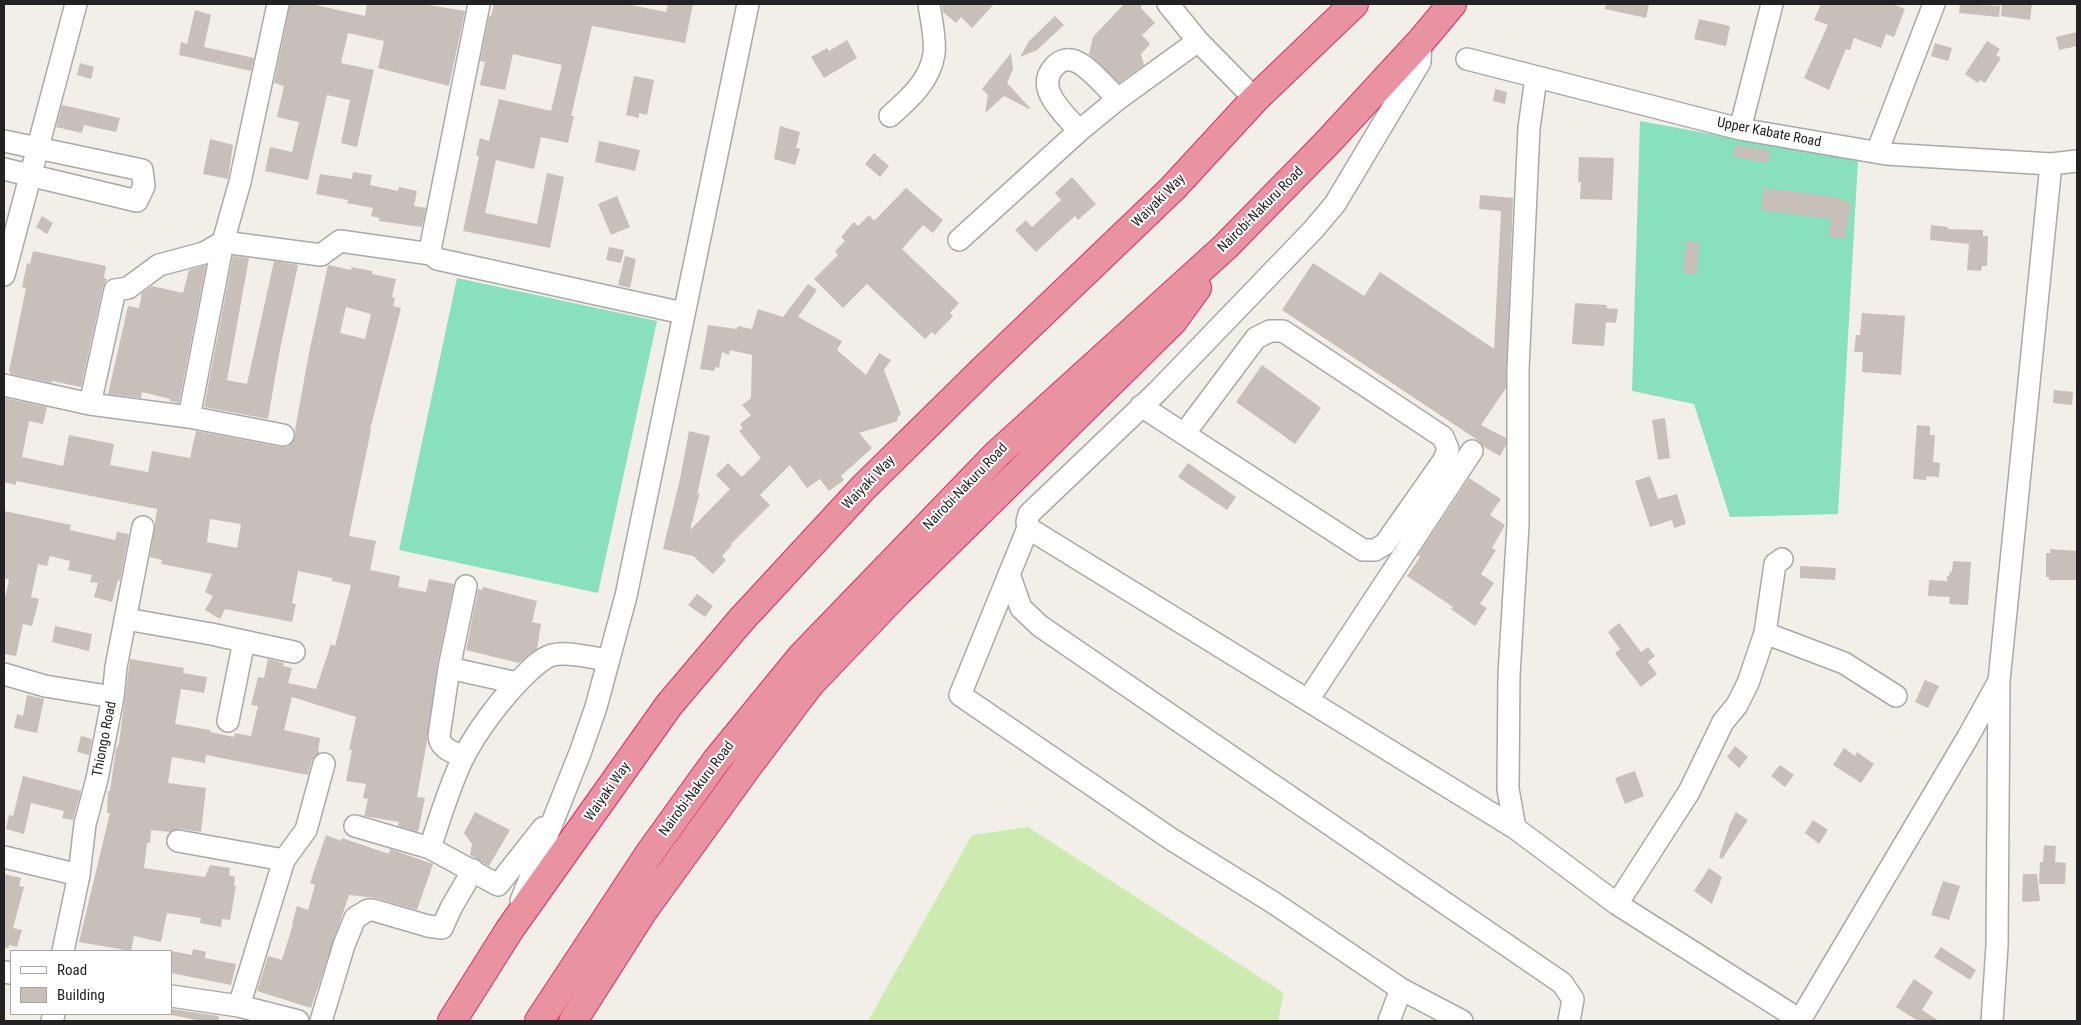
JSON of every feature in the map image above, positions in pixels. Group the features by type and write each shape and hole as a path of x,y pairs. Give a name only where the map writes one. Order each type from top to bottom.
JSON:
{"highway":[{"name":"Waiyaki Way","path":"452,1021 510,929 669,706 741,620 864,487 1173,188 1255,100 1354,4"},
{"name":"Nairobi-Nakuru Road","path":"539,1021 649,854 716,761 801,657 998,453 1225,248 1327,143 1421,41 1452,4"},
{"path":"573,1021 643,911 810,684 898,592 1173,321 1225,248"}],"street":[{"path":"4,275 76,4"},
{"path":"189,417 223,242 240,182 278,4"},
{"path":"431,254 431,245 478,4"},
{"path":"510,929 580,753 596,707 628,587 682,314 748,4"},
{"path":"890,116 912,96 927,76 934,54 929,4"},
{"path":"1168,4 1198,41 1255,100"},
{"path":"1740,129 1772,4"},
{"path":"1877,152 1934,4"},
{"path":"959,240 1079,131 1118,99 1198,41"},
{"path":"1421,41 1420,62 1335,204 1313,230 1141,406 1030,514 1027,522 1028,528 960,695 1171,839 1274,903 1401,989 1462,1021"},
{"name":"Upper Kabate Road","path":"1467,59 1740,129 1877,152 2051,164 2077,161"},
{"path":"1079,131 1050,95 1047,86 1048,75 1055,65 1065,60 1076,61 1086,68 1118,99"},
{"path":"1515,828 1508,789 1508,675 1518,525 1518,369 1529,128 1536,78"},
{"path":"4,141 142,170 144,186 137,201 4,169"},
{"path":"1992,1021 1997,946 1999,680 2051,164"},
{"path":"90,404 115,290 128,288 158,265 204,253 223,242 320,255 340,241 431,254 437,259 682,314"},
{"path":"1141,406 1184,434 1363,550 1375,550 1385,544 1444,460 1448,449 1443,437 1283,331 1270,331 1256,338 1184,434"},
{"path":"4,385 90,404 189,417 283,435"},
{"path":"1308,700 1472,451"},
{"name":"Thiongo Road","path":"64,950 79,875 85,824 97,780 113,697 116,667 143,527"},
{"path":"1028,528 1515,828 1617,904 1801,1021 1968,737 1999,680"},
{"path":"1617,904 1689,792 1723,722 1737,705 1748,682 1765,633 1775,564 1782,560"},
{"path":"1009,574 1021,608 1040,626 1562,983 1573,999 1570,1021"},
{"path":"464,757 444,747 439,740 449,668 466,586"},
{"path":"126,619 294,652"},
{"path":"1765,633 1844,663 1896,696"},
{"path":"228,721 244,641"},
{"path":"430,848 453,781 464,757 499,703 517,683 535,665 550,656 560,654 608,660"},
{"path":"449,668 517,683"},
{"path":"4,674 45,686 113,697"},
{"path":"239,1006 284,860 306,830 324,764"},
{"path":"355,826 430,848 498,885 557,810"},
{"path":"178,841 284,860"},
{"path":"4,857 79,875"},
{"path":"321,1021 344,945 355,918 368,910 373,910 428,926 442,928 473,870"},
{"path":"1389,1021 1401,989"},
{"path":"172,996 239,1006 298,1021"}],"green space":[{"path":"1640,121 1858,161 1838,514 1730,517 1694,404 1632,391"},
{"path":"457,278 657,321 598,593 399,550"},
{"path":"1028,827 1284,993 1278,1021 868,1021 972,835"}],"building":[{"path":"290,4 311,4 365,16 367,4 423,4 465,11 449,86 378,68 384,41 348,33 341,63 374,70 357,147 341,143 350,100 327,95 308,180 265,171 270,147 292,152 299,122 277,117 284,86 274,83"},
{"path":"494,4 626,4 666,12 668,4 693,4 685,43 592,26 571,116 574,116 568,143 541,137 534,169 496,160 485,213 537,224 547,173 564,177 550,248 463,231 479,156 476,155 480,138 489,141 499,99 551,111 562,65 513,54 505,90 480,85 485,62 480,61 489,16 491,16"},
{"path":"942,4 994,4 972,28 961,17 956,23 943,12"},
{"path":"1124,4 1141,4 1141,8 1155,23 1142,35 1150,44 1141,54 1144,65 1119,83 1089,54 1093,37"},
{"path":"1606,4 1649,4 1646,18 1605,9"},
{"path":"1821,4 1893,4 1905,9 1894,37 1886,34 1881,48 1854,38 1850,50 1846,49 1829,90 1804,78 1828,25 1814,20"},
{"path":"1960,4 2000,6 1999,17 1959,13"},
{"path":"2002,4 2032,4 2030,20 2001,16"},
{"path":"195,10 211,15 204,47 254,58 251,71 179,55 181,42 187,44"},
{"path":"1055,16 1064,25 1037,50 1020,57 1029,41"},
{"path":"1699,19 1730,26 1726,46 1694,39"},
{"path":"2077,32 2077,46 2059,50 2056,37"},
{"path":"847,40 857,58 824,78 811,57 827,48 829,51"},
{"path":"1987,41 2000,49 1996,55 2001,58 1985,83 1980,80 1978,83 1965,74"},
{"path":"1935,43 1952,48 1948,61 1931,56"},
{"path":"1011,53 1013,69 1007,83 1030,108 1004,96 985,113 988,95 982,89"},
{"path":"80,63 94,67 91,79 77,75"},
{"path":"634,76 654,80 647,115 639,113 639,118 626,115"},
{"path":"1495,89 1507,92 1505,104 1493,101"},
{"path":"62,105 120,118 116,132 84,125 82,133 56,127"},
{"path":"780,126 800,132 796,148 800,149 795,165 774,159"},
{"path":"210,139 233,145 228,179 203,174"},
{"path":"599,141 640,150 635,171 595,162"},
{"path":"1735,145 1770,150 1768,163 1733,157"},
{"path":"874,153 889,166 880,177 865,164"},
{"path":"1579,157 1614,158 1612,200 1580,199 1581,182 1578,182"},
{"path":"353,172 372,175 370,185 398,191 399,187 417,191 414,206 426,208 422,227 379,221 379,218 371,216 373,208 347,203 348,200 316,194 320,174 352,179"},
{"path":"1072,177 1096,204 1078,220 1075,216 1036,252 1015,230 1026,220 1032,227 1061,200 1055,193"},
{"path":"906,188 943,220 933,233 923,225 902,249 959,303 950,313 953,316 935,335 932,332 925,339 867,284 843,308 814,279 838,255 835,251 845,241 841,237 854,222 858,226 869,215 874,221"},
{"path":"1764,188 1841,198 1840,200 1851,202 1845,239 1828,236 1831,219 1761,210"},
{"path":"1480,195 1513,198 1506,388 1481,425 1506,438 1506,445 1500,456 1282,310 1313,263 1364,296 1380,272 1494,349 1501,211 1479,209"},
{"path":"617,196 630,227 611,235 598,204"},
{"path":"42,216 53,223 47,234 36,227"},
{"path":"1931,225 1948,227 1948,229 1983,230 1983,236 1988,236 1987,266 1982,266 1981,271 1967,270 1969,244 1930,240"},
{"path":"1686,241 1699,242 1697,274 1683,274"},
{"path":"609,247 624,250 621,263 606,260"},
{"path":"33,251 106,266 104,278 107,279 103,287 81,387 11,374 9,371 26,288 22,287 27,263 30,264"},
{"path":"233,256 249,258 227,380 247,384 274,261 298,265 280,349 268,419 204,407"},
{"path":"625,256 636,259 630,288 618,285"},
{"path":"206,265 179,403 142,392 141,398 108,394 128,306 139,308 142,293 152,286 183,293 189,270"},
{"path":"328,265 351,270 352,267 372,271 372,274 396,279 392,297 395,298 393,306 401,308 370,430 349,536 376,541 370,570 400,576 398,587 426,592 429,579 454,584 437,666 417,797 425,798 418,832 398,826 399,822 364,816 368,799 363,798 366,784 346,781 352,750 349,750 356,717 292,697 284,730 320,738 318,751 320,752 312,760 308,775 206,755 205,763 172,757 168,783 206,788 201,832 180,829 170,832 151,830 150,843 147,843 144,868 205,877 210,865 230,868 229,875 235,877 234,886 236,886 230,920 222,919 221,927 200,923 201,918 167,913 161,942 134,936 131,950 125,950 79,942 110,813 107,813 108,791 110,791 116,748 119,743 130,659 184,668 183,673 207,677 204,693 181,689 175,724 210,730 210,732 234,737 235,733 251,736 258,706 251,705 258,677 264,678 268,659 284,663 283,666 292,668 288,683 316,689 331,644 335,646 351,585 332,581 332,578 298,571 292,603 296,604 292,622 225,609 220,619 205,610 213,596 205,592 212,574 161,564 162,560 150,557 157,509 16,481 16,485 4,482 5,398 47,407 43,424 29,421 22,457 63,466 69,435 114,444 110,465 148,472 152,451 190,458 196,431 288,447 295,438","holes":["346,307 371,314 365,339 340,333","210,519 241,524 237,548 207,542"]},
{"path":"808,284 817,290 798,317 842,341 837,350 866,375 879,353 891,360 884,370 901,414 897,418 898,421 859,433 872,448 841,476 844,480 829,491 820,479 807,488 790,465 760,495 770,505 731,544 722,556 726,560 713,574 693,556 663,549 680,479 689,431 710,436 697,495 700,492 690,530 730,489 716,475 728,463 742,477 761,458 739,431 743,428 740,424 751,415 742,405 751,398 752,355 730,350 729,355 722,352 719,368 715,367 714,371 700,369 708,325 737,329 738,326 752,329 758,309 783,317"},
{"path":"1575,303 1607,305 1606,308 1618,309 1616,323 1606,322 1604,346 1572,344"},
{"path":"1862,313 1905,316 1901,375 1862,372 1863,352 1854,352 1856,335 1860,335"},
{"path":"1262,365 1321,408 1295,444 1236,402"},
{"path":"2054,390 2073,392 2072,405 2053,403"},
{"path":"1665,418 1670,458 1658,460 1652,420"},
{"path":"1917,425 1930,426 1930,435 1935,435 1933,462 1940,463 1939,477 1927,476 1926,480 1913,479"},
{"path":"1188,463 1236,497 1227,510 1178,477"},
{"path":"1650,476 1658,499 1677,494 1686,524 1674,528 1672,520 1650,527 1635,481"},
{"path":"1469,478 1501,499 1490,515 1505,525 1492,548 1496,550 1481,574 1494,583 1480,604 1487,608 1475,626 1451,609 1453,607 1407,576 1420,557 1418,555"},
{"path":"4,511 71,525 70,530 115,540 117,532 129,534 120,581 118,580 112,602 94,597 98,583 90,582 92,575 68,570 70,561 50,556 47,566 38,564 31,597 39,599 32,626 23,624 16,656 4,654 4,602 9,580 4,578"},
{"path":"2050,549 2077,551 2076,580 2049,580 2049,577 2046,577 2046,553 2050,553"},
{"path":"1953,561 1971,562 1968,605 1949,604 1950,597 1928,596 1929,580 1947,581 1947,576 1949,576 1950,571 1952,572"},
{"path":"1800,566 1836,568 1835,580 1800,578"},
{"path":"483,587 537,601 532,622 541,624 537,649 519,663 466,650 478,589 482,590"},
{"path":"697,594 713,606 705,617 688,605"},
{"path":"1619,623 1641,652 1648,647 1655,656 1648,662 1657,674 1641,687 1615,653 1620,649 1608,632"},
{"path":"55,626 92,634 89,651 52,642"},
{"path":"1925,680 1939,686 1928,708 1915,702"},
{"path":"27,695 44,699 37,733 14,728 17,714 23,716"},
{"path":"81,736 92,739 89,755 77,752"},
{"path":"1735,746 1748,757 1739,768 1727,757"},
{"path":"1844,748 1855,756 1857,752 1874,764 1861,783 1833,765"},
{"path":"1780,765 1794,775 1785,787 1771,776"},
{"path":"1635,771 1644,796 1625,804 1615,778"},
{"path":"23,776 81,791 73,820 62,818 64,811 31,803 24,834 6,829 9,815 13,816"},
{"path":"475,812 510,830 489,866 470,855 472,844 464,833"},
{"path":"1736,812 1748,820 1722,859 1719,857"},
{"path":"1813,820 1828,830 1819,844 1805,833"},
{"path":"326,835 341,841 342,838 389,854 390,849 433,864 417,910 376,898 349,895 311,1008 257,991 268,956 282,960 297,906 308,910 315,885 310,883"},
{"path":"2044,845 2056,846 2055,862 2066,863 2065,884 2039,884 2040,862 2043,862"},
{"path":"1709,868 1722,877 1712,904 1694,891"},
{"path":"4,874 21,878 19,886 24,887 13,928 22,930 17,947 9,945 8,948 4,947"},
{"path":"2023,874 2037,874 2040,901 2022,902"},
{"path":"1943,881 1960,886 1949,920 1931,915"},
{"path":"1941,947 1976,970 1970,980 1934,957"},
{"path":"193,949 206,952 205,958 236,964 231,985 172,973 172,951 192,955"},
{"path":"1914,979 1933,992 1922,1010 1939,1021 1918,1021 1896,1007"},
{"path":"172,1009 219,1016 218,1021 202,1021 171,1015"}]}
